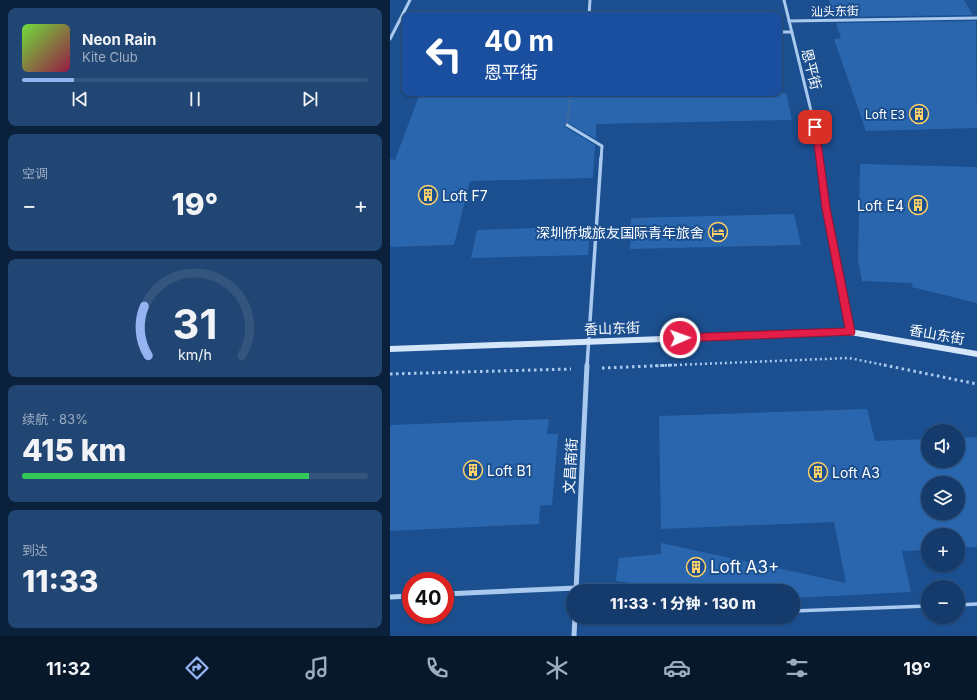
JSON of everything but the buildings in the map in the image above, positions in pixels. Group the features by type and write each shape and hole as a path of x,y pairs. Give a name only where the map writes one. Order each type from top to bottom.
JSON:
{"street":[{"path":"404,12 410,0"},
{"path":"588,12 590,0"},
{"name":"恩平街","path":"784,0 815,127 826,208 850,332"},
{"path":"390,39 402,16"},
{"name":"汕头东街","path":"789,21 977,18"},
{"path":"782,32 792,32"},
{"name":"文昌南街","path":"567,125 602,146 586,368 576,584"},
{"name":"香山东街","path":"390,349 850,332 977,354"},
{"path":"454,594 566,590"},
{"path":"390,597 402,596"},
{"path":"574,636 575,624"}],"lane":[{"path":"965,605 977,604"},
{"path":"800,611 921,606"}],"path":[{"path":"390,374 849,358 977,384"}],"tunnel":[{"path":"567,125 571,96"}],"place":[{"name":"Loft E3","path":"919,114"},
{"name":"Loft F7","path":"428,195"},
{"name":"Loft E4","path":"918,205"},
{"name":"深圳侨城旅友国际青年旅舍","path":"718,232"},
{"name":"Loft B1","path":"473,470"},
{"name":"Loft A3","path":"818,472"},
{"name":"Loft A3+","path":"696,567"}],"route":[{"path":"680,338 850,332 826,208 815,127"}]}
